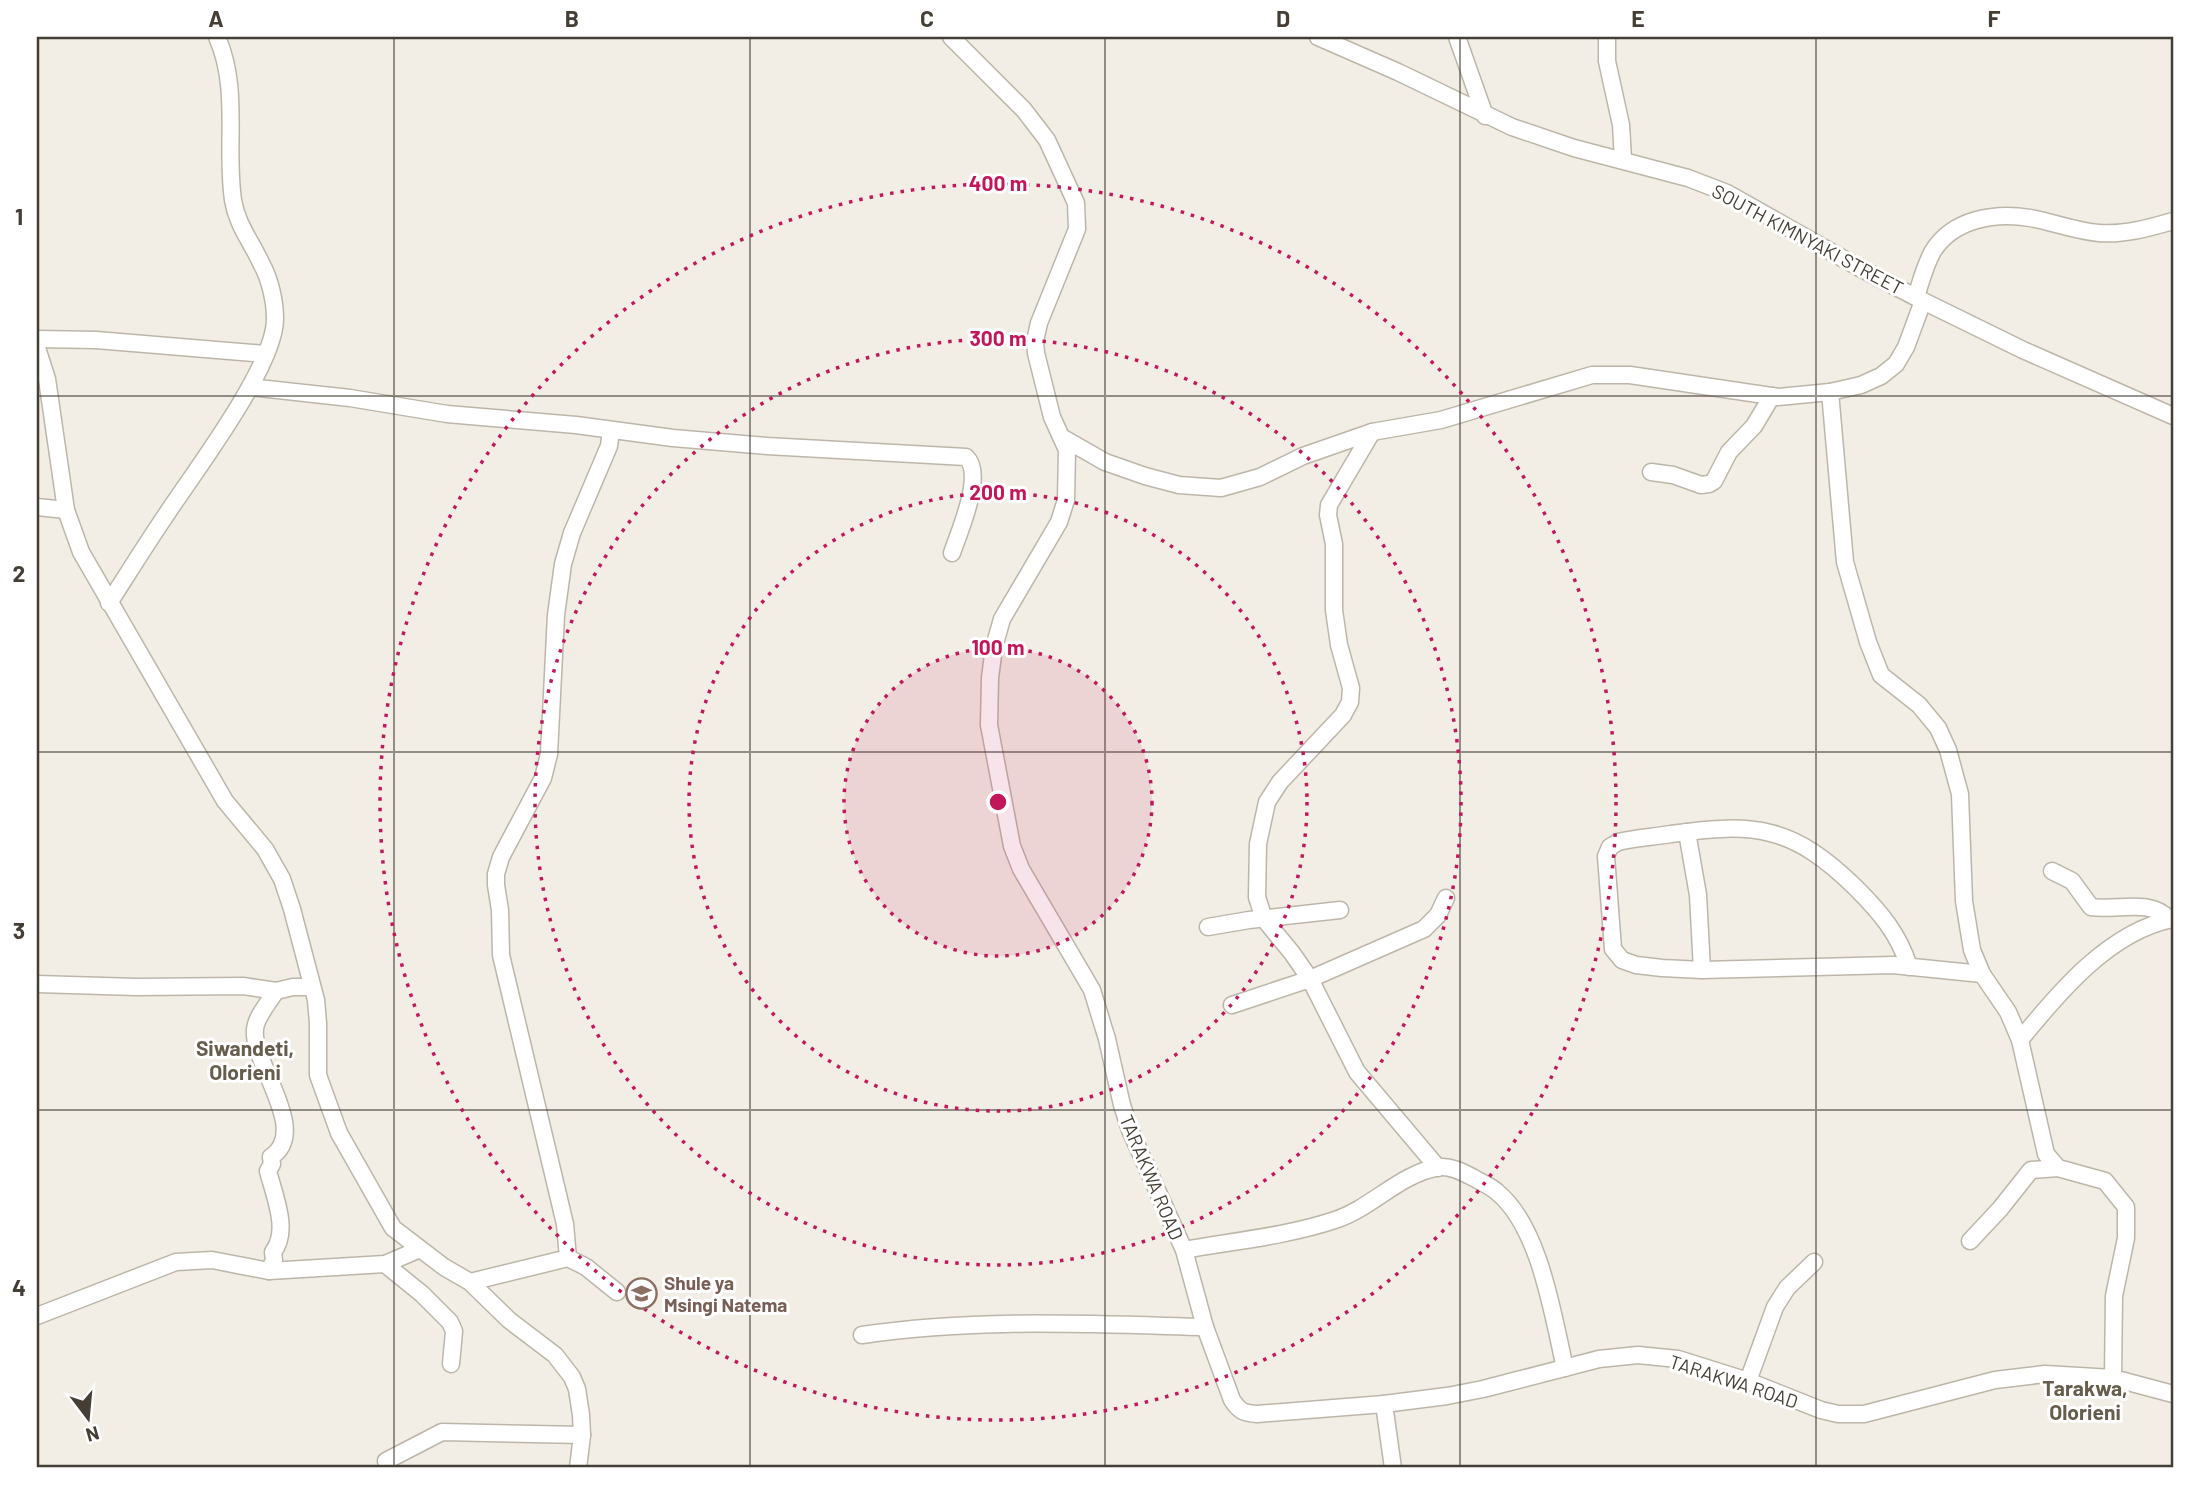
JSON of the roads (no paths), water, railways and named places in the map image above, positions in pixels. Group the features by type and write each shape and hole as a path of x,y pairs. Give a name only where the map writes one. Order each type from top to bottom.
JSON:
{"street":[{"path":"109,603 250,387 274,333 274,304 265,270 244,234 235,211 229,76 224,52 217,37"},
{"name":"TARAKWA ROAD","path":"951,37 1037,126 1057,158 1076,203 1077,229 1039,323 1035,341 1049,406 1063,438 1068,464 1066,500 1059,522 1002,619 994,647 989,725 993,754 1012,846 1021,869 1092,990 1130,1130 1184,1250 1205,1327 1232,1400 1244,1413 1384,1404 1483,1389 1599,1359 1639,1355 1678,1359 1748,1381 1821,1410 1852,1415 2017,1376 2045,1374 2113,1378 2173,1394"},
{"name":"SOUTH KIMNYAKI STREET","path":"1318,37 1398,72 1485,116 1540,138 1688,178 1727,193 1857,267 1920,299 2023,350 2173,416"},
{"path":"1457,37 1485,116"},
{"path":"1607,37 1607,61 1621,125 1623,159"},
{"path":"1063,438 1105,462 1144,476 1179,485 1221,488 1260,477 1303,456 1372,432 1441,420 1601,374 1630,375 1772,396 1830,393 1861,385 1881,376 1896,364 1906,346 1934,249 1958,227 1986,217 2004,215 2108,233 2135,231 2173,221"},
{"path":"37,339 96,340 266,354"},
{"path":"37,348 47,379 66,510 81,552 225,801 265,849 282,879 312,987 318,1023 318,1075 339,1133 393,1228 470,1283 509,1320 555,1355 572,1377 581,1415 582,1435 578,1468"},
{"path":"250,387 350,398 447,414 576,425 747,445 966,457 973,467 971,492 952,553"},
{"path":"1830,393 1845,562 1873,660 1881,675 1919,705 1934,723 1948,750 1960,794 1966,922 1972,950 1982,974 2008,1012 2021,1040 2041,1140 2046,1154 2058,1168"},
{"path":"1651,472 1673,475 1701,485 1714,481 1729,452 1754,426 1772,396"},
{"path":"568,1258 565,1224 501,955 496,874 501,857 543,778 549,754 555,615 561,577 572,533 609,446 611,431"},
{"path":"1372,432 1329,505 1328,515 1334,544 1334,610 1339,645 1351,688 1350,702 1343,715 1280,782 1267,802 1262,818 1256,870 1257,897 1264,919 1310,979 1357,1072 1438,1168"},
{"path":"37,506 66,510"},
{"path":"1909,967 1898,938 1885,919 1833,866 1784,836 1733,827 1687,832 1628,839 1610,847 1606,856 1613,948 1622,960 1636,965 1702,970 1818,966 1909,967 1982,974"},
{"path":"1687,832 1698,895 1702,970"},
{"path":"2021,1040 2054,998 2114,943 2133,932 2171,919 2163,912 2151,908 2091,907 2072,881 2052,871"},
{"path":"1232,1005 1310,979 1424,929 1438,915 1446,898"},
{"path":"1208,927 1340,910"},
{"path":"37,984 243,986 276,991 312,987"},
{"path":"269,1271 274,1260 273,1252 279,1244 280,1217 268,1171 272,1164 271,1157 278,1152 283,1141 284,1119 275,1088 267,1078 255,1038 255,1026 276,991"},
{"path":"1184,1250 1337,1220 1411,1177 1447,1167 1463,1172 1497,1192 1524,1223 1544,1281 1565,1368"},
{"path":"1969,1241 2000,1209 2031,1170 2058,1168 2105,1181 2126,1207 2126,1237 2114,1296 2113,1378"},
{"path":"37,1316 176,1262 212,1260 269,1271 385,1264 421,1249"},
{"path":"470,1283 568,1258 586,1267 617,1292"},
{"path":"1748,1381 1775,1307 1787,1287 1814,1262"},
{"path":"385,1264 422,1294 452,1325 451,1364"},
{"path":"862,1335 921,1327 989,1324 1205,1327"},
{"path":"1384,1404 1393,1468"},
{"path":"386,1461 442,1432 582,1435"}],"place":[{"name":"Shule ya Msingi Natema","path":"641,1293"}],"district":[{"name":"Siwandeti, Olorieni","path":"245,1059"},
{"name":"Tarakwa, Olorieni","path":"2085,1399"}]}
